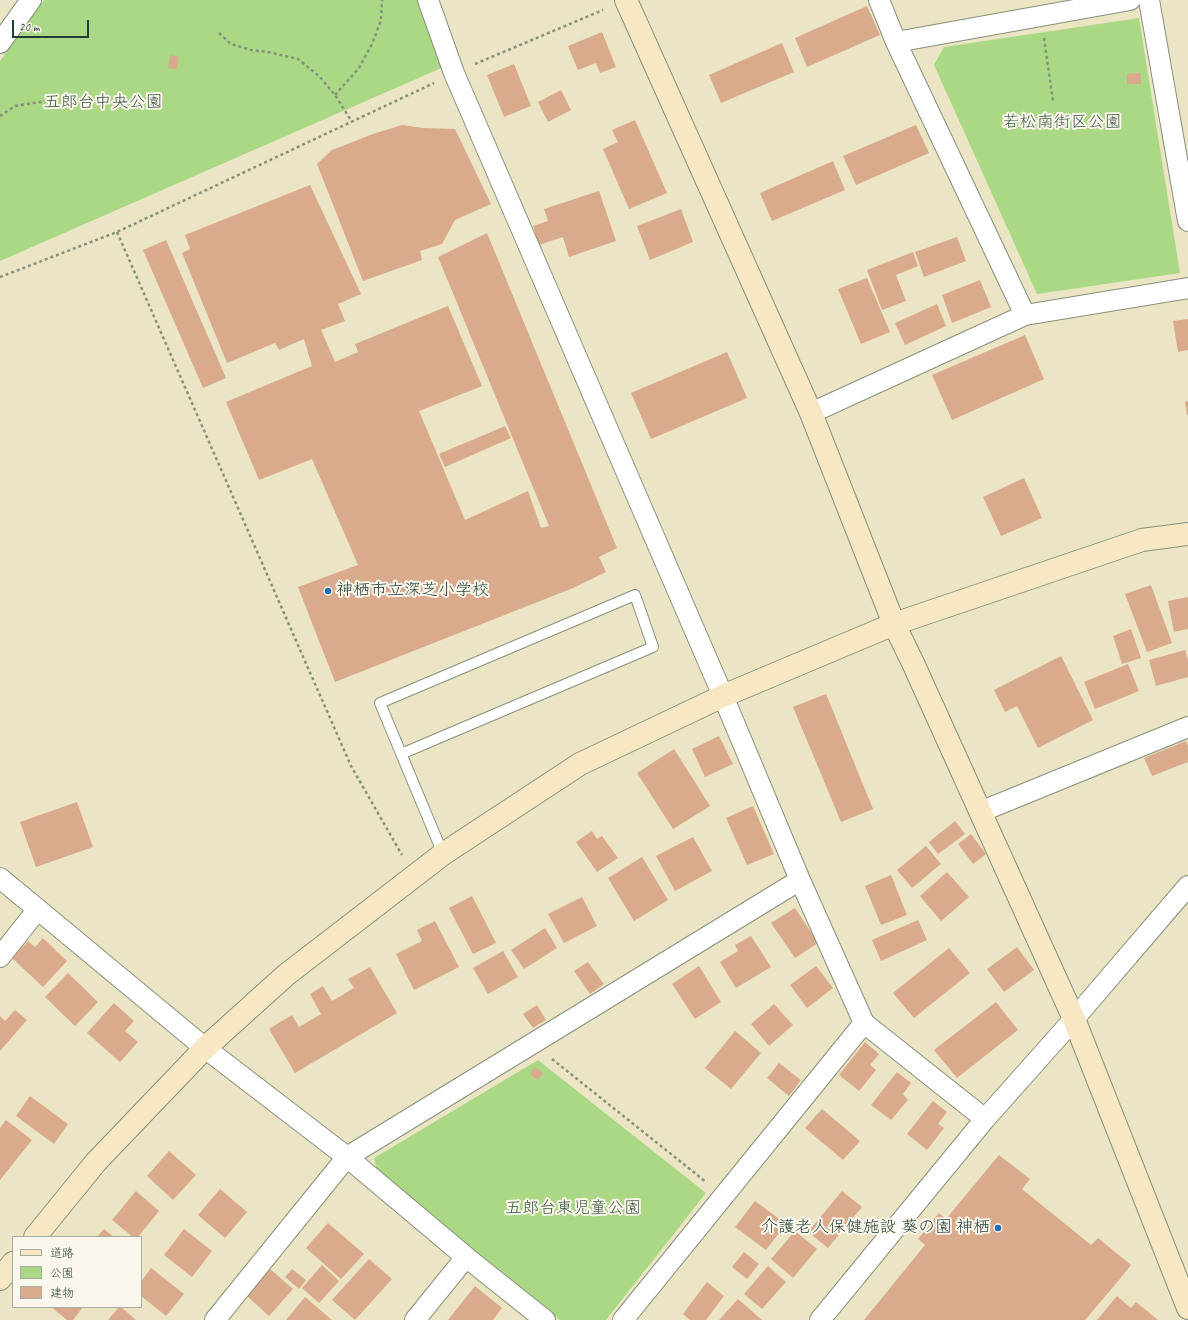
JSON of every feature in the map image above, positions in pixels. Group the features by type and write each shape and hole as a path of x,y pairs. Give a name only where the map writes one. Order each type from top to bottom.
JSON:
{"street":[{"path":"0,43 31,0"},
{"path":"428,0 454,73 800,880 864,1023 984,1120"},
{"path":"626,0 812,413 894,624 1074,1019 1188,1308"},
{"path":"879,0 896,42 1025,314"},
{"path":"896,42 1130,0"},
{"path":"1149,0 1188,221"},
{"path":"812,413 1025,314 1188,288"},
{"path":"35,1236 96,1162 205,1048 286,975 443,854 580,764 722,696 894,624 1142,540 1188,534"},
{"path":"980,812 1188,727"},
{"path":"0,878 205,1048 347,1157 466,1257 545,1320"},
{"path":"215,1320 347,1157 800,880"},
{"path":"820,1320 984,1120 1074,1019 1188,886"},
{"path":"0,957 38,909"},
{"path":"623,1320 864,1023"},
{"path":"416,1320 466,1257"},
{"path":"0,1279 12,1264"}],"lane":[{"path":"401,754 653,647 635,595 380,703 443,854"}],"path":[{"path":"335,95 359,68 372,44 381,20 382,0"},
{"path":"0,277 116,232 454,73 626,0"},
{"path":"219,33 231,44 252,50 298,59 319,76 335,95 352,122"},
{"path":"1044,36 1053,101"},
{"path":"0,116 15,106 46,101"},
{"path":"116,232 351,766 414,877"},
{"path":"533,1044 723,1196"}],"green space":[{"name":"五郎台中央公園","path":"44,0 417,0 446,66 0,261 0,61"},
{"name":"若松南街区公園","path":"1139,18 1180,273 1037,294 934,65 944,47"},
{"name":"五郎台東児童公園","path":"538,1060 706,1193 606,1320 560,1320 377,1171 374,1158"}],"building":[{"path":"867,6 880,35 807,67 795,38"},
{"path":"602,32 616,67 600,73 596,63 578,70 568,46"},
{"path":"782,43 794,72 721,103 709,75"},
{"path":"170,55 179,57 177,69 168,68"},
{"path":"514,64 531,106 504,117 487,75"},
{"path":"1141,73 1141,84 1127,84 1127,74"},
{"path":"561,90 571,110 548,122 538,102"},
{"path":"635,120 667,193 629,209 603,149 618,142 612,130"},
{"path":"402,125 423,128 455,129 491,204 455,220 442,244 420,251 422,260 363,281 317,164 332,150 373,134"},
{"path":"916,125 929,153 856,185 843,156"},
{"path":"833,161 845,190 772,221 760,193"},
{"path":"310,185 361,294 338,304 345,321 321,330 335,362 358,352 355,344 448,306 482,386 419,411 465,520 528,491 541,528 549,526 438,257 487,233 617,548 599,557 606,572 573,588 335,682 298,587 358,565 312,459 259,480 226,402 312,366 304,339 279,350 275,343 227,363 182,253 190,249 185,235"},
{"path":"599,191 616,241 569,257 563,237 539,245 533,226 548,221 544,209"},
{"path":"681,209 693,242 650,260 637,226"},
{"path":"957,237 966,261 924,277 915,252"},
{"path":"166,240 226,378 203,388 143,250"},
{"path":"913,252 918,266 896,275 906,301 882,310 867,270"},
{"path":"867,278 890,332 861,344 838,289"},
{"path":"980,280 991,307 952,323 942,295"},
{"path":"937,304 946,326 905,345 895,323"},
{"path":"1188,319 1188,350 1178,352 1173,321"},
{"path":"1025,335 1044,379 952,420 932,375"},
{"path":"727,352 747,398 651,439 631,393"},
{"path":"1188,401 1188,415 1187,415 1185,402"},
{"path":"505,426 511,438 445,467 439,454"},
{"path":"1024,478 1042,518 1001,536 983,497"},
{"path":"1151,585 1172,643 1147,652 1125,594"},
{"path":"1188,597 1188,629 1174,632 1168,601"},
{"path":"1131,629 1141,658 1122,664 1113,636"},
{"path":"1185,650 1188,660 1188,677 1156,686 1149,660"},
{"path":"1061,656 1093,720 1038,748 1017,706 1005,712 994,690"},
{"path":"1128,664 1139,691 1095,709 1084,682"},
{"path":"826,694 873,809 841,822 793,707"},
{"path":"719,736 733,764 705,777 692,749"},
{"path":"1186,741 1188,746 1188,762 1152,776 1144,758"},
{"path":"674,749 710,806 673,829 637,773"},
{"path":"77,802 93,847 36,867 20,822"},
{"path":"753,806 774,854 747,865 726,818"},
{"path":"955,821 965,834 938,854 929,842"},
{"path":"592,831 597,839 602,836 618,858 597,872 576,842"},
{"path":"971,834 986,854 973,864 958,844"},
{"path":"693,837 712,871 675,891 656,856"},
{"path":"926,846 941,864 912,888 897,870"},
{"path":"642,857 668,900 634,921 608,878"},
{"path":"947,872 969,897 941,921 920,896"},
{"path":"891,875 907,915 881,925 865,886"},
{"path":"472,896 496,943 473,954 449,908"},
{"path":"582,897 597,926 564,943 548,914"},
{"path":"795,908 818,943 795,958 771,923"},
{"path":"918,920 927,940 881,961 872,940"},
{"path":"435,921 459,967 414,990 396,954 422,941 417,930"},
{"path":"545,928 557,948 524,969 511,950"},
{"path":"751,936 771,967 736,988 720,962 738,951 735,945"},
{"path":"43,938 67,961 43,987 12,958 28,941 35,947"},
{"path":"1017,947 1034,970 1004,992 987,969"},
{"path":"949,948 970,973 914,1018 893,993"},
{"path":"503,951 518,977 488,994 473,968"},
{"path":"588,962 604,984 590,994 574,971"},
{"path":"699,966 721,1002 695,1019 672,984"},
{"path":"816,966 833,988 807,1008 790,985"},
{"path":"370,967 397,1013 295,1073 269,1029 292,1015 299,1027 321,1014 310,994 323,986 332,1001 354,988 348,979"},
{"path":"68,973 98,1002 75,1026 45,997"},
{"path":"996,1002 1018,1030 957,1078 934,1050"},
{"path":"114,1003 134,1021 125,1031 138,1042 120,1062 87,1033"},
{"path":"774,1004 793,1025 769,1046 751,1024"},
{"path":"537,1005 546,1020 533,1028 523,1014"},
{"path":"15,1010 27,1020 0,1051 0,1016 5,1021"},
{"path":"735,1031 761,1053 731,1089 705,1068"},
{"path":"865,1042 879,1054 870,1065 876,1070 859,1091 839,1075"},
{"path":"779,1063 801,1080 789,1096 767,1078"},
{"path":"535,1067 543,1073 538,1080 530,1074"},
{"path":"897,1072 911,1083 903,1094 908,1100 891,1120 871,1105"},
{"path":"30,1096 68,1124 54,1144 16,1116"},
{"path":"933,1101 947,1112 938,1124 944,1128 927,1150 907,1134"},
{"path":"822,1109 860,1141 843,1160 805,1128"},
{"path":"6,1120 32,1140 0,1180 0,1128"},
{"path":"169,1151 196,1175 173,1200 147,1176"},
{"name":"介護老人保健施設 葵の園 神栖","path":"999,1155 1030,1179 1022,1189 1091,1245 1098,1238 1131,1265 1119,1280 1085,1320 864,1320 925,1245 918,1239 939,1213 946,1219"},
{"path":"220,1189 247,1212 225,1238 198,1215"},
{"path":"136,1191 159,1211 139,1236 132,1236 112,1220"},
{"path":"842,1191 862,1207 828,1248 808,1232"},
{"path":"755,1201 786,1224 766,1250 735,1227"},
{"path":"328,1223 364,1254 341,1279 306,1248"},
{"path":"104,1229 113,1236 98,1236"},
{"path":"184,1229 212,1251 192,1277 164,1255"},
{"path":"795,1231 817,1249 793,1278 771,1259"},
{"path":"744,1252 759,1264 747,1279 732,1267"},
{"path":"369,1259 392,1279 355,1320 332,1300"},
{"path":"322,1265 339,1281 319,1303 302,1288"},
{"path":"768,1266 786,1282 762,1309 744,1294"},
{"path":"151,1268 184,1294 166,1316 142,1297 142,1281"},
{"path":"270,1269 293,1289 269,1316 247,1296"},
{"path":"292,1269 306,1280 299,1289 285,1277"},
{"path":"707,1282 724,1296 706,1320 690,1320 683,1314"},
{"path":"475,1286 502,1308 493,1320 448,1320"},
{"path":"1117,1296 1131,1308 1136,1302 1158,1320 1097,1320"},
{"path":"305,1297 332,1320 286,1320"},
{"path":"738,1299 762,1320 719,1320"},
{"path":"52,1308 82,1308 73,1320 67,1320"},
{"path":"118,1308 122,1308 136,1320 108,1320"}],"place":[{"name":"神栖市立深芝小学校","path":"328,591"},
{"name":"介護老人保健施設 葵の園 神栖","path":"998,1228"}]}
